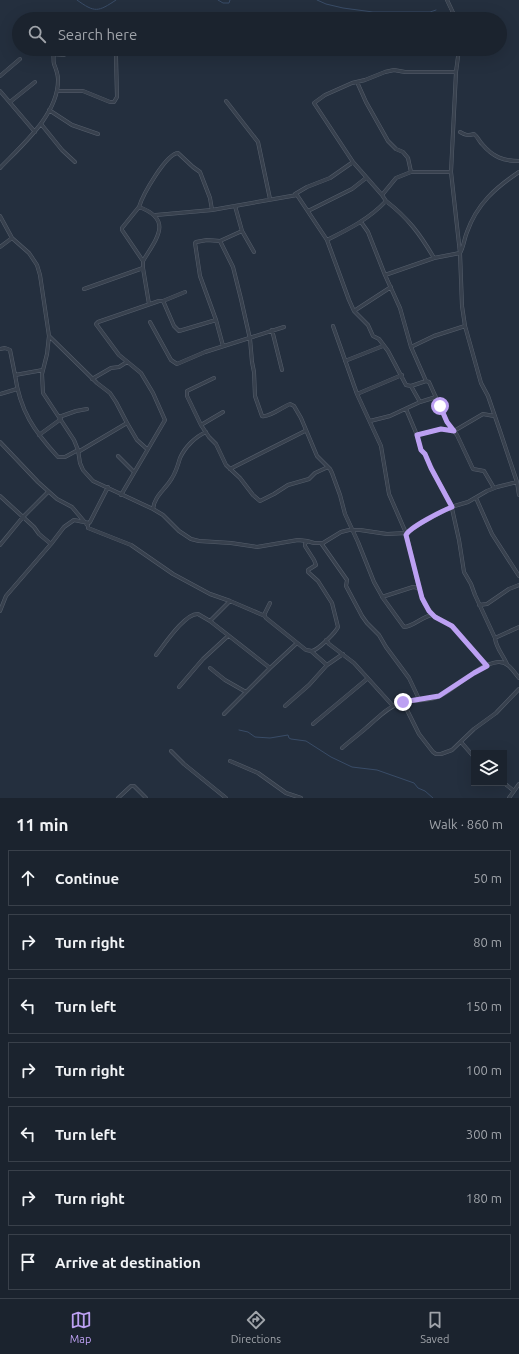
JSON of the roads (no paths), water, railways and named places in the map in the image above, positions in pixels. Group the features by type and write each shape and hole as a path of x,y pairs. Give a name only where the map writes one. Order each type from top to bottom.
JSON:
{"street":[{"path":"447,0 453,12"},
{"path":"0,168 35,132 49,110 57,91 58,78 54,64 54,56"},
{"path":"458,56 451,172 460,252 460,294 465,326 481,383 488,396 519,495"},
{"path":"57,91 83,91 110,102 114,102 117,97 116,57"},
{"path":"0,76 20,59"},
{"path":"434,258 419,233 400,211 386,201 353,162 314,103 325,95 352,83 394,70 405,72 456,72"},
{"path":"10,102 35,82"},
{"path":"357,82 366,102 388,141 396,149 403,152 408,158 411,172"},
{"path":"0,91 35,132"},
{"path":"226,101 258,142 270,199"},
{"path":"49,110 72,125 98,134"},
{"path":"41,124 62,150 75,162"},
{"path":"460,132 464,135 474,134 496,157 506,161 519,162"},
{"path":"143,261 122,228 140,206 148,187 162,168 176,153 180,154 200,172 210,198 212,210"},
{"path":"156,215 212,210 295,194 307,187 330,178 353,162"},
{"path":"382,195 396,178 411,172 451,172"},
{"path":"385,275 434,258 460,252 464,245 466,233 483,202 506,181 519,172"},
{"path":"308,211 352,189 366,178"},
{"path":"295,194 327,240 354,310 368,325 373,336 379,339 388,351 406,385 411,386 426,381"},
{"path":"327,240 361,222 377,211 386,201"},
{"path":"140,206 156,215 160,226 159,234 143,261 149,304"},
{"path":"236,206 242,231 254,252"},
{"path":"0,216 12,238 27,250 37,265 40,275 49,336 43,370 43,393 74,440 80,463 87,476 93,481 153,509 191,539 257,547 290,541 307,541 314,543 327,541 341,532 352,530 390,535 406,533 452,507 468,502 494,488 516,482"},
{"path":"361,222 368,232 400,308 411,347 426,381 429,382 447,422 457,435 473,469 484,471 494,488"},
{"path":"223,346 216,320 202,282 195,243 207,240 220,241 242,231"},
{"path":"0,247 12,238"},
{"path":"220,241 234,267 250,339 255,396 262,416 266,417 292,404 301,418 305,431 317,456 332,472 345,514 382,597 404,627 410,626 427,616 433,615"},
{"path":"84,289 143,268"},
{"path":"354,310 391,287"},
{"path":"121,495 165,420 141,373 116,351 96,324 98,322 149,304 163,301 185,292"},
{"path":"163,301 174,326 179,331 216,320"},
{"path":"150,322 171,360 177,364 205,352 284,327"},
{"path":"333,326 357,394 381,446 389,494 406,533 424,603 433,615 452,626 487,666"},
{"path":"411,347 434,336 465,326"},
{"path":"272,330 282,370"},
{"path":"49,336 92,379 110,394 137,440 147,449"},
{"path":"345,362 383,346"},
{"path":"0,349 5,348 10,350 17,389 22,406 39,435 58,457 65,457 78,451 127,423"},
{"path":"92,379 111,368 119,367 127,362"},
{"path":"15,375 43,370"},
{"path":"357,394 402,375"},
{"path":"214,378 187,390 186,393 201,425 216,444 226,465 260,501 288,485 309,479 315,473 328,467"},
{"path":"411,386 420,402"},
{"path":"0,394 17,389"},
{"path":"370,421 390,416 436,396"},
{"path":"39,435 60,418 76,411 87,409"},
{"path":"406,409 417,435 421,450 425,454 452,507 464,572 471,584 479,605 495,638 496,645 505,657 507,664 519,678"},
{"path":"201,425 223,412"},
{"path":"417,435 441,429 454,431 483,414 494,416"},
{"path":"230,469 305,431"},
{"path":"153,509 154,502 172,479 181,456 186,448 198,436 206,432"},
{"path":"0,442 48,492 72,507 84,521 89,524"},
{"path":"118,456 134,472"},
{"path":"108,487 88,528 131,545 173,574 210,594 264,616 297,644 311,651 327,665"},
{"path":"0,545 23,517 48,492"},
{"path":"0,496 34,526 39,534 51,544"},
{"path":"476,498 492,534 519,576"},
{"path":"0,611 6,596 64,527 74,520 84,521"},
{"path":"307,541 305,546 316,565 308,570 308,572 318,581 332,603 338,627 320,647 311,651"},
{"path":"320,542 347,580 346,586 362,616 379,636 409,678 419,699"},
{"path":"479,605 487,604 509,589 519,585"},
{"path":"382,597 413,587 419,588"},
{"path":"210,621 230,601"},
{"path":"264,616 270,603"},
{"path":"156,655 175,630 191,615 198,614 210,621 270,668"},
{"path":"495,638 519,627"},
{"path":"179,688 202,659 228,636"},
{"path":"326,640 354,663 393,706"},
{"path":"224,714 270,668 297,644"},
{"path":"285,706 309,685 327,665 343,654"},
{"path":"342,748 383,712 393,706 403,702 439,696 487,666 498,662 507,664"},
{"path":"210,668 225,680 246,692"},
{"path":"313,724 367,679"},
{"path":"403,702 419,734 436,754 441,754 448,752 479,725 496,713 519,689"},
{"path":"461,742 471,754"},
{"path":"171,751 184,764 226,798"},
{"path":"230,761 258,773 286,793 301,798"},
{"path":"509,798 519,784"},
{"path":"507,785 514,790"},
{"path":"118,798 131,786 134,786 146,798"},
{"path":"284,798 286,793"}],"waterway":[{"path":"77,0 93,9 100,9 116,0"},
{"path":"218,0 223,3 229,3 230,0"},
{"path":"317,0 343,8 373,12 430,12 436,10"},
{"path":"239,730 248,732 255,737 270,738 288,735 291,739 306,741 331,757 352,767 377,770 414,783 418,788 425,791 433,798"}]}
